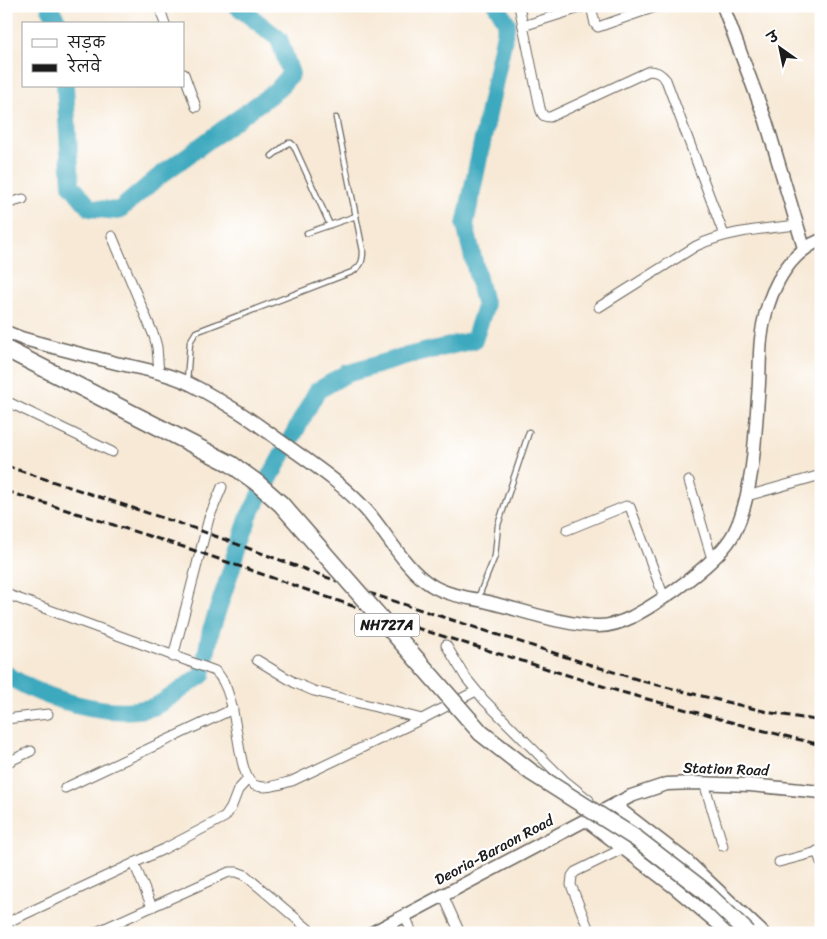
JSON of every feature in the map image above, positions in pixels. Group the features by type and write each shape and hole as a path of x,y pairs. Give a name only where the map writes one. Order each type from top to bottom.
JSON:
{"highway":[{"name":"NH727A","path":"6,348 231,464 256,482 280,504 481,733 532,772 637,839 703,890 748,933"}],"main road":[{"path":"723,6 766,120 804,248"},
{"path":"6,332 30,341 187,382 242,414 316,467 365,509 409,566 433,587 478,600 582,624 601,626 616,624 664,598 691,578 712,559 732,536 745,509 747,496 758,397 764,317 772,294 790,262 804,248 821,240"},
{"name":"Station Road","path":"631,796 667,784 704,783 821,792"},
{"name":"Deoria-Baraon Road","path":"372,933 631,796"},
{"path":"609,808 688,862 763,933"},
{"path":"586,820 695,904 729,933"}],"street":[{"path":"159,6 164,22"},
{"path":"520,6 540,108 545,117 550,117 649,71 655,71 662,75 669,88 724,235"},
{"path":"524,26 586,6"},
{"path":"591,6 595,24 598,27 658,6"},
{"path":"185,77 196,107"},
{"path":"6,204 23,199"},
{"path":"599,308 710,239 724,235 796,224"},
{"path":"112,236 154,336 159,374"},
{"path":"6,401 112,452"},
{"path":"747,496 821,475"},
{"path":"689,481 712,559"},
{"path":"176,658 209,518 222,487"},
{"path":"567,530 626,506 630,507 664,598"},
{"path":"6,594 214,671 222,679 233,708 245,772 248,779 256,786 273,786 292,781 476,691"},
{"path":"446,645 476,691 564,780 609,808"},
{"path":"257,660 295,683 314,690 422,719"},
{"path":"64,788 233,708"},
{"path":"6,719 48,714"},
{"path":"6,763 31,751"},
{"path":"6,923 134,863 225,817 231,808 238,790 248,779"},
{"path":"704,783 723,846"},
{"path":"590,933 571,885 572,876 575,872 624,848"},
{"path":"779,862 819,851 821,862"},
{"path":"134,863 152,907"},
{"path":"94,933 229,872 245,875 314,933"},
{"path":"443,895 460,933"},
{"path":"405,915 412,933"}],"lane":[{"path":"187,382 190,342 196,332 352,272 360,267 363,252 336,118"},
{"path":"272,156 288,143 294,146 330,225"},
{"path":"307,233 356,216"},
{"path":"478,600 495,556 498,525 529,432"}],"waterway":[{"path":"49,6 58,22"},
{"path":"65,88 71,185 90,208 118,211 157,178 277,90 291,74 279,39 237,6"},
{"path":"6,674 57,699 97,708 117,710 136,710 158,705 202,675 211,630 249,516 317,391 346,374 407,356 474,340 485,307 465,225 507,23 497,6"}],"railway":[{"path":"6,466 196,529 372,594 591,665 646,682 714,699 772,713 821,721"},
{"path":"6,491 190,549 407,625 618,691 821,745"}]}
